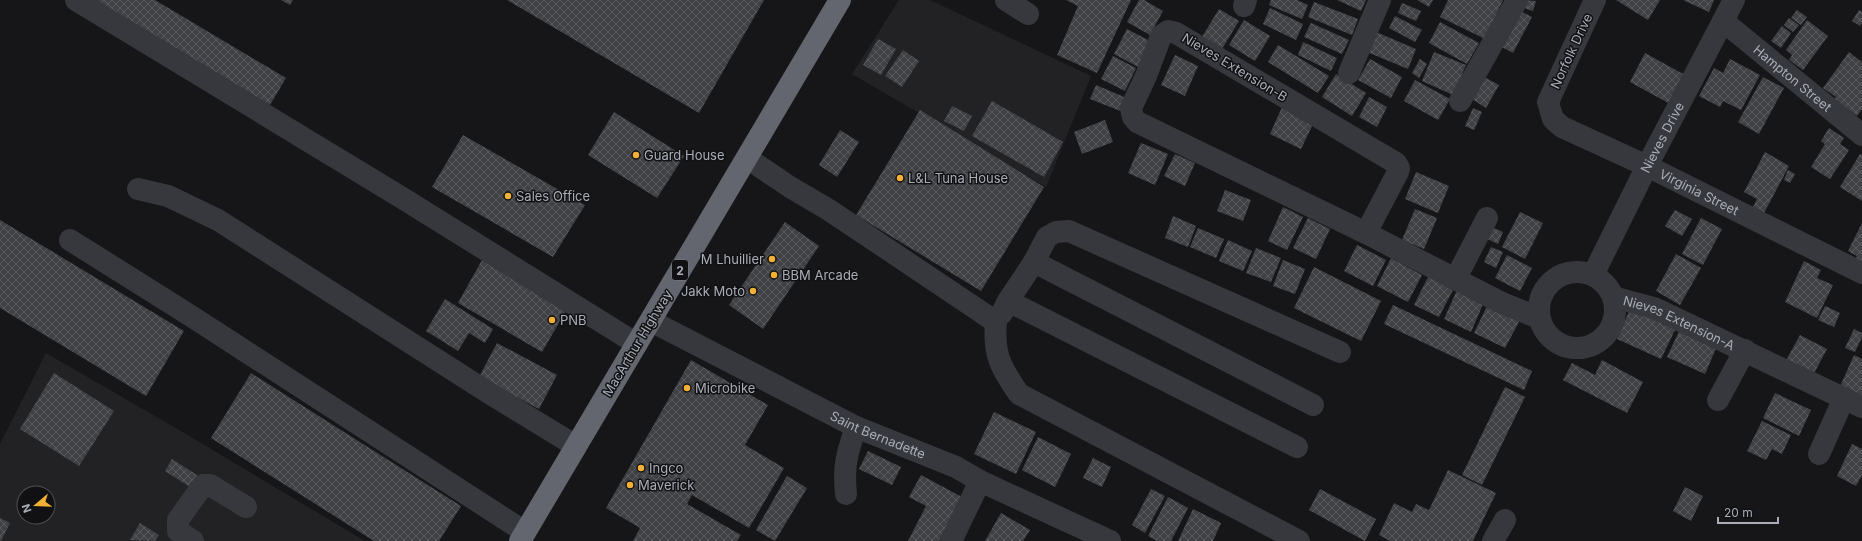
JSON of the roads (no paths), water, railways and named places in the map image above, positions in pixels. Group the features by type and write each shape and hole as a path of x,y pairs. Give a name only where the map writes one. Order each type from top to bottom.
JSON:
{"highway":[{"name":"MacArthur Highway","path":"523,536 840,0"}],"street":[{"path":"76,0 399,196 637,344"},
{"path":"1006,0 1028,14"},
{"path":"1349,73 1380,0"},
{"path":"1460,101 1517,0"},
{"name":"Norfolk Drive","path":"1548,102 1595,0"},
{"name":"Nieves Drive","path":"1593,275 1647,166 1734,0"},
{"name":"Hampton Street","path":"1723,21 1862,134"},
{"name":"Nieves Extension-B","path":"1366,233 1398,172 1399,168 1396,163 1176,32 1168,30 1161,36 1146,76 1131,108 1133,117 1137,122 1366,233 1502,303 1539,318"},
{"name":"Virginia Street","path":"1548,102 1553,119 1562,127 1647,166 1862,273"},
{"path":"747,158 996,322"},
{"path":"138,189 168,196 218,220 489,393 576,446"},
{"path":"1455,280 1487,218"},
{"path":"1299,541 1019,394 1007,377 998,359 994,341 996,322 1034,262 1047,237 1056,232 1069,231 1340,352"},
{"path":"70,240 191,316 523,536"},
{"path":"1034,262 1313,404"},
{"path":"1569,272 1581,272 1593,275 1601,281 1613,296 1615,309 1613,322 1608,333 1599,342 1587,347 1575,349 1562,346 1551,340 1543,330 1539,318 1540,300 1548,284 1558,276 1569,272"},
{"name":"Nieves Extension-A","path":"1613,296 1654,308 1853,402 1819,454"},
{"path":"1008,301 1297,447"},
{"name":"Saint Bernadette","path":"651,321 856,427 956,467 980,481 1110,541"},
{"name":"Nieves Extension-A","path":"1718,400 1745,350"},
{"path":"846,494 843,473 848,448 856,427"},
{"path":"951,541 980,481"},
{"path":"193,541 178,531 178,520 203,485 210,485 246,507"},
{"path":"1493,541 1505,520"}],"place":[{"name":"Guard House","path":"636,155"},
{"name":"L&L Tuna House","path":"900,178"},
{"name":"Sales Office","path":"508,196"},
{"name":"M Lhuillier","path":"772,259"},
{"name":"BBM Arcade","path":"774,275"},
{"name":"Jakk Moto","path":"753,291"},
{"name":"PNB","path":"552,320"},
{"name":"Microbike","path":"687,388"},
{"name":"Ingco","path":"641,468"},
{"name":"Maverick","path":"630,485"}]}
